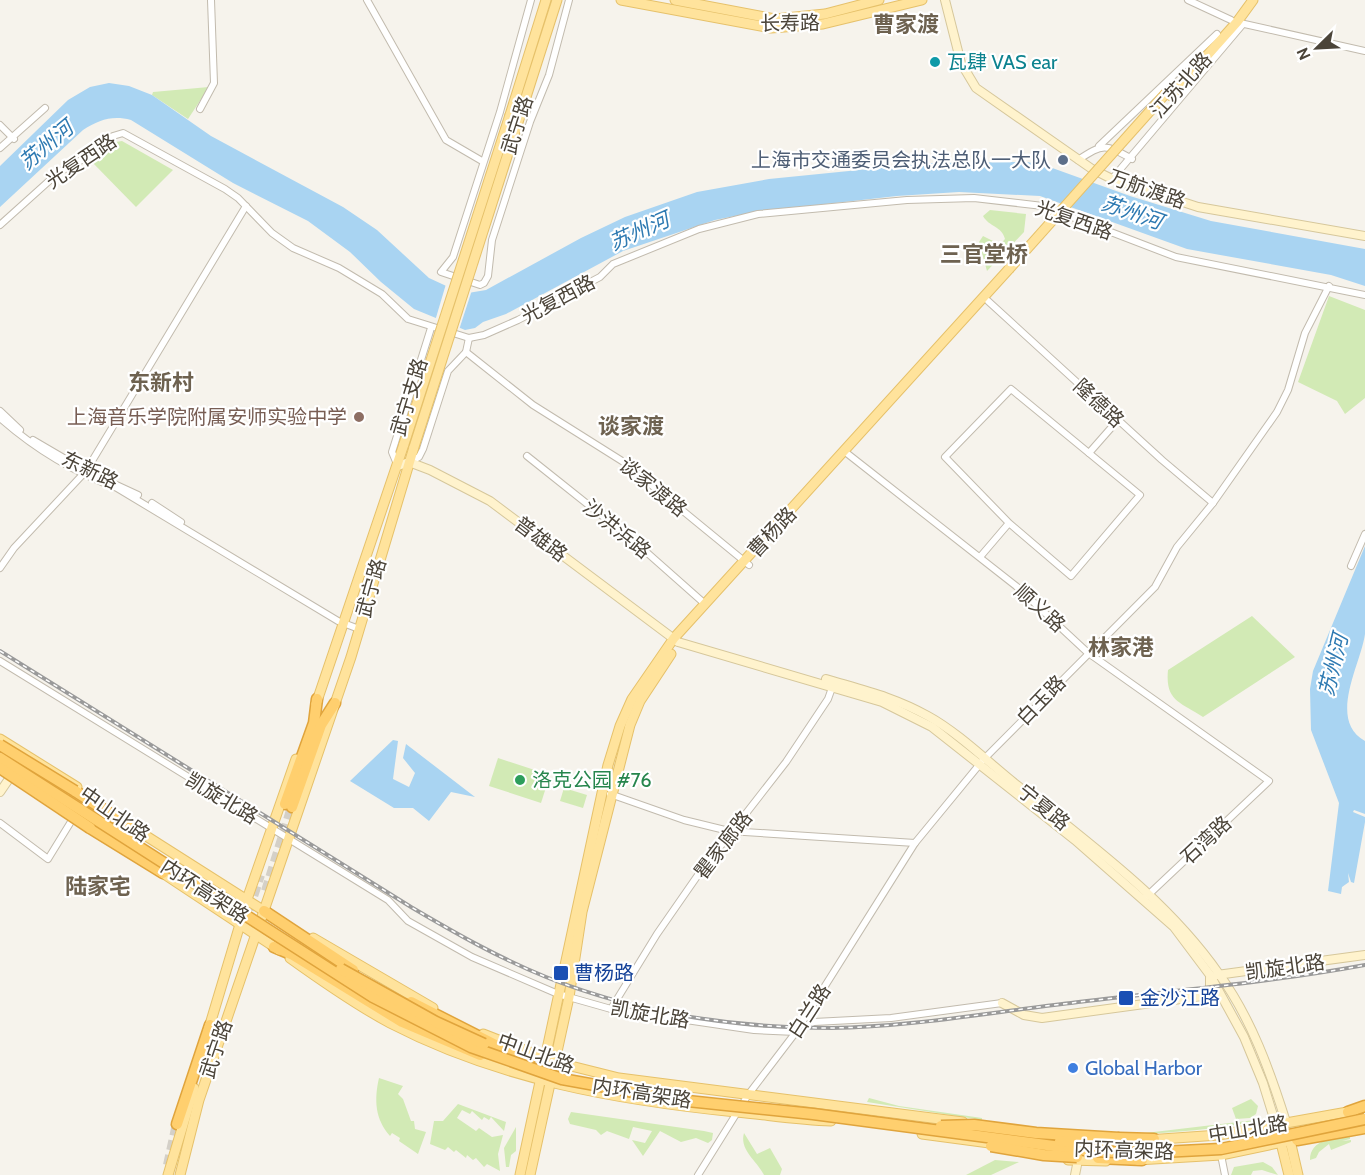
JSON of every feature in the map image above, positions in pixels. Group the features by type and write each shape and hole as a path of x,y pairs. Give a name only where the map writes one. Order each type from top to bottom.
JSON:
{"highway":[{"path":"318,699 314,723 288,806 321,725 335,703"},
{"path":"0,745 137,831"},
{"name":"内环高架路","path":"0,751 356,978 436,1022 529,1065 615,1084 1089,1144 1185,1145 1266,1134 1365,1109"},
{"name":"内环高架路","path":"0,758 373,997 444,1035 595,1086 655,1096 1077,1150 1142,1153 1221,1149 1365,1121"},
{"path":"0,768 163,873"},
{"path":"264,911 346,966 529,1065"},
{"path":"274,947 320,971 402,1022 429,1035 462,1049 529,1065"},
{"path":"177,1124 210,1025"},
{"path":"1348,1112 1365,1109"},
{"path":"891,1125 948,1139 1044,1155 1143,1160"},
{"path":"941,1126 974,1125 1035,1133 1154,1139"},
{"path":"1290,1142 1365,1128"}],"main road":[{"name":"武宁路","path":"180,1175 199,1100 290,838 359,629 409,462 409,446 546,0"},
{"name":"武宁路","path":"168,1175 246,902 398,466 409,446 557,0"},
{"name":"长寿路","path":"621,0 771,28 823,24 922,0"},
{"name":"长寿路","path":"675,0 775,19 825,14 879,0"},
{"name":"万航渡路","path":"945,0 961,63 972,83 982,94 1078,160 1112,179 1198,207 1365,236"},
{"name":"江苏北路","path":"1237,22 1246,0"},
{"name":"江苏北路","path":"1103,167 1237,22 1253,0"},
{"name":"曹杨路","path":"530,1175 569,997 582,912 630,724 640,700 678,639 1103,167"},
{"name":"曹杨路","path":"846,453 988,301 1011,270"},
{"path":"398,466 409,462"},
{"name":"普雄路","path":"409,462 456,481 490,501 678,639"},
{"name":"曹杨路","path":"520,1175 601,791 624,717 632,699 705,604 746,563"},
{"name":"宁夏路","path":"678,639 833,684 882,702 932,727 981,761 1177,920 1221,976 1263,1055 1281,1124"},
{"name":"中山北路","path":"0,739 68,780 137,831 246,902 450,1018 555,1062 620,1078 1090,1138 1154,1139 1219,1135 1348,1112"},
{"path":"0,792 25,754"},
{"name":"中山北路","path":"0,768 213,904 240,926 256,934 333,988 389,1022 468,1057 539,1080 641,1101 793,1120 837,1121 1086,1155 1128,1156 1143,1160"},
{"name":"宁夏路","path":"1146,897 1174,927 1210,975 1254,1058 1281,1124"},
{"name":"凯旋北路","path":"1002,1002 1024,1015 1051,1016 1210,994 1210,975 1221,976 1365,955"},
{"name":"中山北路","path":"946,1137 968,1145 1044,1158 1143,1160 1221,1155 1290,1142 1365,1121"},
{"path":"1281,1124 1290,1142 1298,1175"},
{"path":"1289,1175 1290,1142"},
{"path":"1075,1175 1078,1160"}],"street":[{"path":"200,109 214,83 211,0"},
{"path":"367,0 446,140 482,161"},
{"path":"531,0 502,105 482,161 453,257 441,272 480,285 488,276 492,240 530,122 549,75 569,0"},
{"path":"1188,0 1237,22 1365,51"},
{"path":"1112,179 1132,159 1237,22"},
{"path":"1078,160 1100,146 1217,34"},
{"path":"0,148 13,139 45,108"},
{"path":"0,125 13,139"},
{"name":"光复西路","path":"0,225 59,172 91,155 113,136 123,134 225,189 246,206 272,233 293,248 359,280 382,294 408,319 469,338 484,335 528,315 600,277 613,264 699,229 758,214 897,201 974,198 1043,206 1176,257 1365,295"},
{"path":"1100,146 1107,145 1132,159"},
{"path":"0,568 14,548 84,473 246,206"},
{"name":"白玉路","path":"915,843 981,761 1155,587 1177,547 1213,503 1284,400 1305,333 1329,286"},
{"name":"隆德路","path":"988,301 1213,503"},
{"name":"武宁支路","path":"398,466 392,452 431,328"},
{"name":"武宁支路","path":"409,462 419,457 423,449 449,369 466,352 469,338"},
{"name":"谈家渡路","path":"466,352 539,409 622,461 746,563"},
{"path":"1011,389 1140,495 1071,576 1009,523 945,457 1011,389"},
{"name":"东新路","path":"0,411 36,442 84,473"},
{"name":"东新路","path":"0,418 38,448 84,473 121,485 343,623 359,629"},
{"path":"1089,453 1118,420"},
{"name":"顺义路","path":"846,453 1016,586 1088,652 1269,781"},
{"name":"沙洪浜路","path":"527,456 639,545 705,604"},
{"path":"980,557 1009,523"},
{"path":"1351,566 1365,534"},
{"name":"凯旋北路","path":"0,661 388,900 408,921 472,957 558,994 611,1009 754,1030 796,1032 814,1022 891,1018 1002,1002"},
{"name":"瞿家廊路","path":"611,1009 657,934 698,875 734,832 786,762 828,699 833,684"},
{"name":"石湾路","path":"1146,897 1269,781"},
{"path":"601,791 684,820 734,832 915,843"},
{"path":"0,823 46,862 72,820"},
{"name":"白兰路","path":"698,1175 748,1095 796,1032 915,843"},
{"path":"1221,1155 1225,1175"}],"green space":[{"path":"209,87 188,119 152,95 153,92"},
{"path":"122,141 173,170 136,207 92,162 116,142"},
{"path":"990,210 1026,214 1024,232 987,271 979,242 983,236 993,241 987,250 992,253 1005,239 1001,231 983,216"},
{"path":"1329,296 1365,310 1365,398 1345,414 1337,401 1298,382"},
{"path":"1252,616 1295,657 1203,717 1176,700 1169,688 1168,670"},
{"name":"洛克公园 #76","path":"498,758 550,775 541,803 489,786"},
{"path":"564,788 587,795 583,808 560,801"},
{"path":"379,1078 403,1086 398,1094 403,1099 411,1121 414,1121 415,1129 426,1132 418,1154 399,1141 400,1138 392,1133 390,1136 381,1123 376,1102"},
{"path":"869,1098 899,1106 982,1118 982,1120 867,1102"},
{"path":"1251,1099 1258,1106 1256,1114 1250,1118 1236,1119 1232,1108"},
{"path":"458,1104 506,1122 504,1131 491,1117 489,1120 484,1117 482,1120 472,1111 470,1114 462,1110 457,1118 476,1131 479,1128 492,1137 503,1135 498,1154 500,1171 487,1164 484,1167 476,1158 473,1160 467,1155 466,1158 456,1150 454,1152 448,1147 445,1150 430,1144 434,1121 443,1121"},
{"path":"571,1112 704,1131 713,1133 712,1140 708,1143 696,1138 681,1142 660,1131 643,1156 632,1140 645,1143 652,1131 633,1127 629,1139 607,1131 601,1135 596,1130 570,1124 568,1119"},
{"path":"1255,1120 1255,1122 1196,1130 1141,1134"},
{"path":"516,1127 516,1151 511,1155 509,1167 506,1167 504,1148"},
{"path":"744,1133 757,1154 770,1148 782,1169 780,1175 764,1175 746,1150"},
{"path":"1350,1135 1350,1139 1342,1141 1351,1140 1351,1142 1331,1150 1329,1144 1319,1152 1316,1158 1310,1160 1311,1153 1318,1144"},
{"path":"995,1160 1019,1162 991,1175 966,1175"},
{"path":"1263,1162 1272,1167 1278,1175 1262,1170 1253,1171 1251,1175 1231,1175 1234,1167"}],"water":[{"name":"苏州河","path":"109,83 129,86 152,95 211,136 343,207 377,230 429,278 455,290 468,293 486,290 581,238 625,217 697,192 769,179 929,163 1027,162 1044,165 1130,196 1211,221 1365,249 1365,286 1331,275 1187,249 1040,196 959,192 897,196 755,212 715,220 623,251 506,314 465,330 414,309 350,252 308,221 233,183 131,120 106,119 83,130 0,207 0,166 68,100 90,87"},
{"name":"苏州河","path":"1365,546 1365,634 1347,706 1348,720 1354,732 1365,741 1365,814 1354,810 1353,812 1365,817 1365,822 1354,883 1351,882 1348,873 1349,882 1342,887 1341,894 1328,891 1339,803 1311,730 1310,689 1313,671"},
{"path":"393,740 398,741 393,779 409,787 415,773 403,758 406,744 475,797 451,792 429,821 413,808 394,808 350,781"}],"pier":[{"path":"446,284 472,290 459,330 435,321"}],"tunnel":[{"path":"266,891 292,807"},
{"path":"244,924 260,875"},
{"path":"168,1165 177,1124"}],"railway":[{"path":"0,651 461,936 546,977 580,990 650,1009 759,1025 861,1027 921,1022 1255,982 1365,965"}],"place":[{"name":"瓦肆 VAS ear","path":"935,62"},
{"name":"上海市交通委员会执法总队一大队","path":"1063,160"},
{"name":"上海音乐学院附属安师实验中学","path":"359,417"},
{"name":"洛克公园 #76","path":"520,780"},
{"name":"曹杨路","path":"561,973"},
{"name":"金沙江路","path":"1126,998"},
{"name":"Global Harbor","path":"1073,1068"}],"district":[{"name":"曹家渡","path":"906,24"},
{"name":"三官堂桥","path":"984,254"},
{"name":"东新村","path":"161,382"},
{"name":"谈家渡","path":"631,426"},
{"name":"林家港","path":"1121,647"},
{"name":"陆家宅","path":"98,886"}]}
